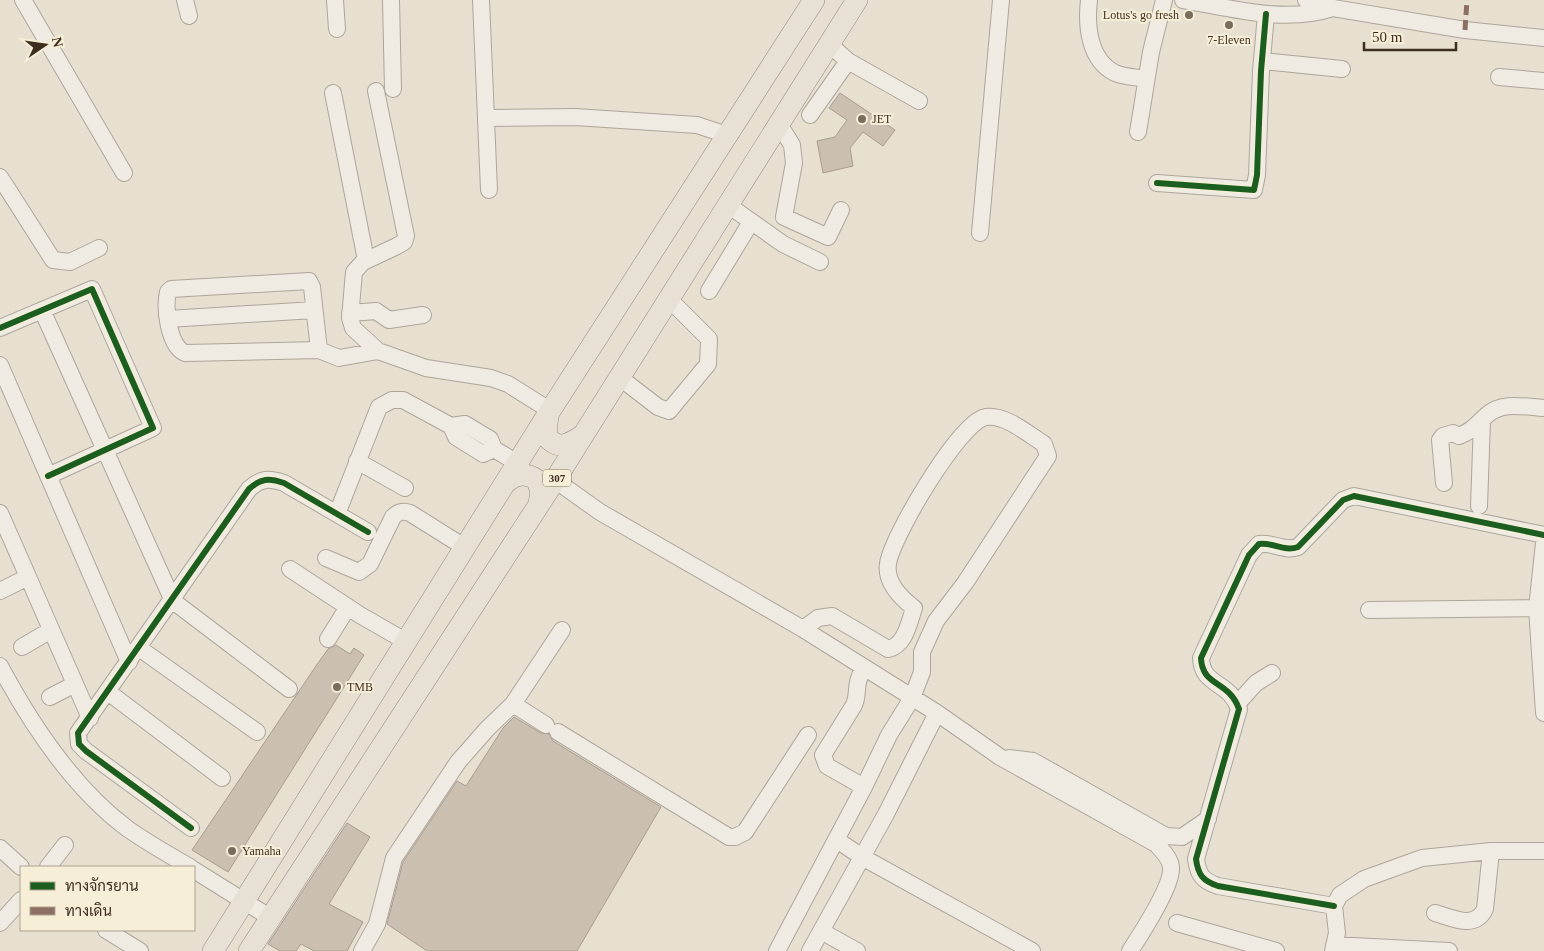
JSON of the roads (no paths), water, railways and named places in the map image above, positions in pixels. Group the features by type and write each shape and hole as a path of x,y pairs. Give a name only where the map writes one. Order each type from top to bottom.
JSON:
{"main road":[{"path":"213,951 549,413 814,0"},
{"name":"307","path":"251,950 555,480 857,0"},
{"path":"549,413 546,436 555,445 562,446 582,436"},
{"path":"513,473 526,474 537,480 541,492 539,503"}],"street":[{"path":"23,0 124,174"},
{"path":"185,0 190,16"},
{"path":"335,0 338,29"},
{"path":"390,0 393,89"},
{"path":"482,0 489,190"},
{"path":"980,233 1001,0"},
{"path":"1089,0 1087,17 1092,45 1102,65 1118,74 1146,79"},
{"path":"1138,132 1146,79 1164,0"},
{"path":"1183,0 1266,14 1315,14 1333,8"},
{"path":"1306,0 1333,8 1465,30 1544,38"},
{"path":"1157,183 1254,190 1257,175 1266,14"},
{"path":"830,45 848,61 919,101"},
{"path":"810,115 848,61"},
{"path":"1262,61 1342,70"},
{"path":"1499,77 1544,81"},
{"path":"376,91 406,236 404,242 366,260 354,272 350,312 353,328 378,351 426,368 491,378 508,384 549,413"},
{"path":"333,93 366,260"},
{"path":"487,118 575,117 697,125 727,135"},
{"path":"779,124 792,145 794,163 784,217 828,237 841,210"},
{"path":"0,178 53,260 70,262 99,248"},
{"path":"728,206 783,244 820,262"},
{"path":"709,291 751,222"},
{"path":"319,350 312,287 309,281 172,289 168,292 166,298 168,319 179,350 186,353 319,350 339,358 378,351"},
{"path":"0,328 92,288 154,428 48,476"},
{"path":"619,377 658,408 668,411 708,364 709,339 669,299"},
{"path":"42,310 172,601 289,689"},
{"path":"168,319 314,310"},
{"path":"350,312 376,311 389,320 423,315"},
{"path":"0,366 129,662"},
{"path":"337,514 376,412 379,407 392,400 403,400 451,426 456,437 483,454 494,449 513,473"},
{"path":"1444,483 1440,440 1443,436 1454,433 1459,436 1475,429 1488,414 1500,407 1544,408"},
{"path":"777,951 864,787 889,735 912,698 922,672 922,652 936,621 965,583 1048,456 1044,444 998,417 984,417 973,424 953,444 900,531 887,565 897,595 936,621"},
{"path":"1479,506 1482,421"},
{"path":"357,461 405,488"},
{"path":"191,828 79,744 78,733 172,601 249,488 258,480 273,480 284,483 368,532"},
{"path":"555,480 600,512 803,629 937,713 1000,757 1156,844 1164,852 1171,865 1170,876 1148,922 1130,951"},
{"path":"1334,906 1206,882 1198,872 1196,859 1239,709 1234,696 1206,677 1201,668 1201,658 1249,555 1259,544 1267,543 1289,550 1298,548 1344,500 1354,496 1544,544 1536,608 1544,713"},
{"path":"326,558 348,569 359,572 364,569 370,564 393,517 397,513 404,511 466,548"},
{"path":"1,518 90,718"},
{"path":"290,569 348,607 407,642"},
{"path":"0,591 28,577"},
{"path":"328,638 348,607"},
{"path":"803,629 818,618 832,616 888,649 898,645 905,634 914,608"},
{"path":"1369,610 1536,608"},
{"path":"22,647 51,630"},
{"path":"362,951 377,924 394,858 458,762 487,729 513,704 562,630"},
{"path":"139,648 257,732"},
{"path":"0,666 14,692 58,758 88,791 128,828 188,866"},
{"path":"864,668 856,681 857,698 854,705 822,756 827,766 864,787"},
{"path":"1237,704 1256,683 1272,673"},
{"path":"50,697 75,684"},
{"path":"108,692 222,778"},
{"path":"513,704 729,837 735,837 744,832 808,735"},
{"path":"810,951 862,857 937,713"},
{"path":"1000,757 1033,761 1166,836 1182,837 1208,818"},
{"path":"836,840 862,857 1032,951"},
{"path":"49,866 65,845"},
{"path":"0,848 20,866"},
{"path":"1435,914 1464,921 1474,921 1481,917 1485,909 1491,851"},
{"path":"1449,951 1334,948 1337,932 1334,906 1340,895 1352,886 1422,858 1491,851 1544,851"},
{"path":"195,871 271,918"},
{"path":"0,923 20,901"},
{"path":"1177,923 1276,951"},
{"path":"821,930 857,951"},
{"path":"108,931 140,951"}],"place":[{"name":"Lotus's go fresh","path":"1189,15"},
{"name":"7-Eleven","path":"1229,25"},
{"name":"JET","path":"862,119"},
{"name":"TMB","path":"337,687"},
{"name":"Yamaha","path":"232,851"}]}
